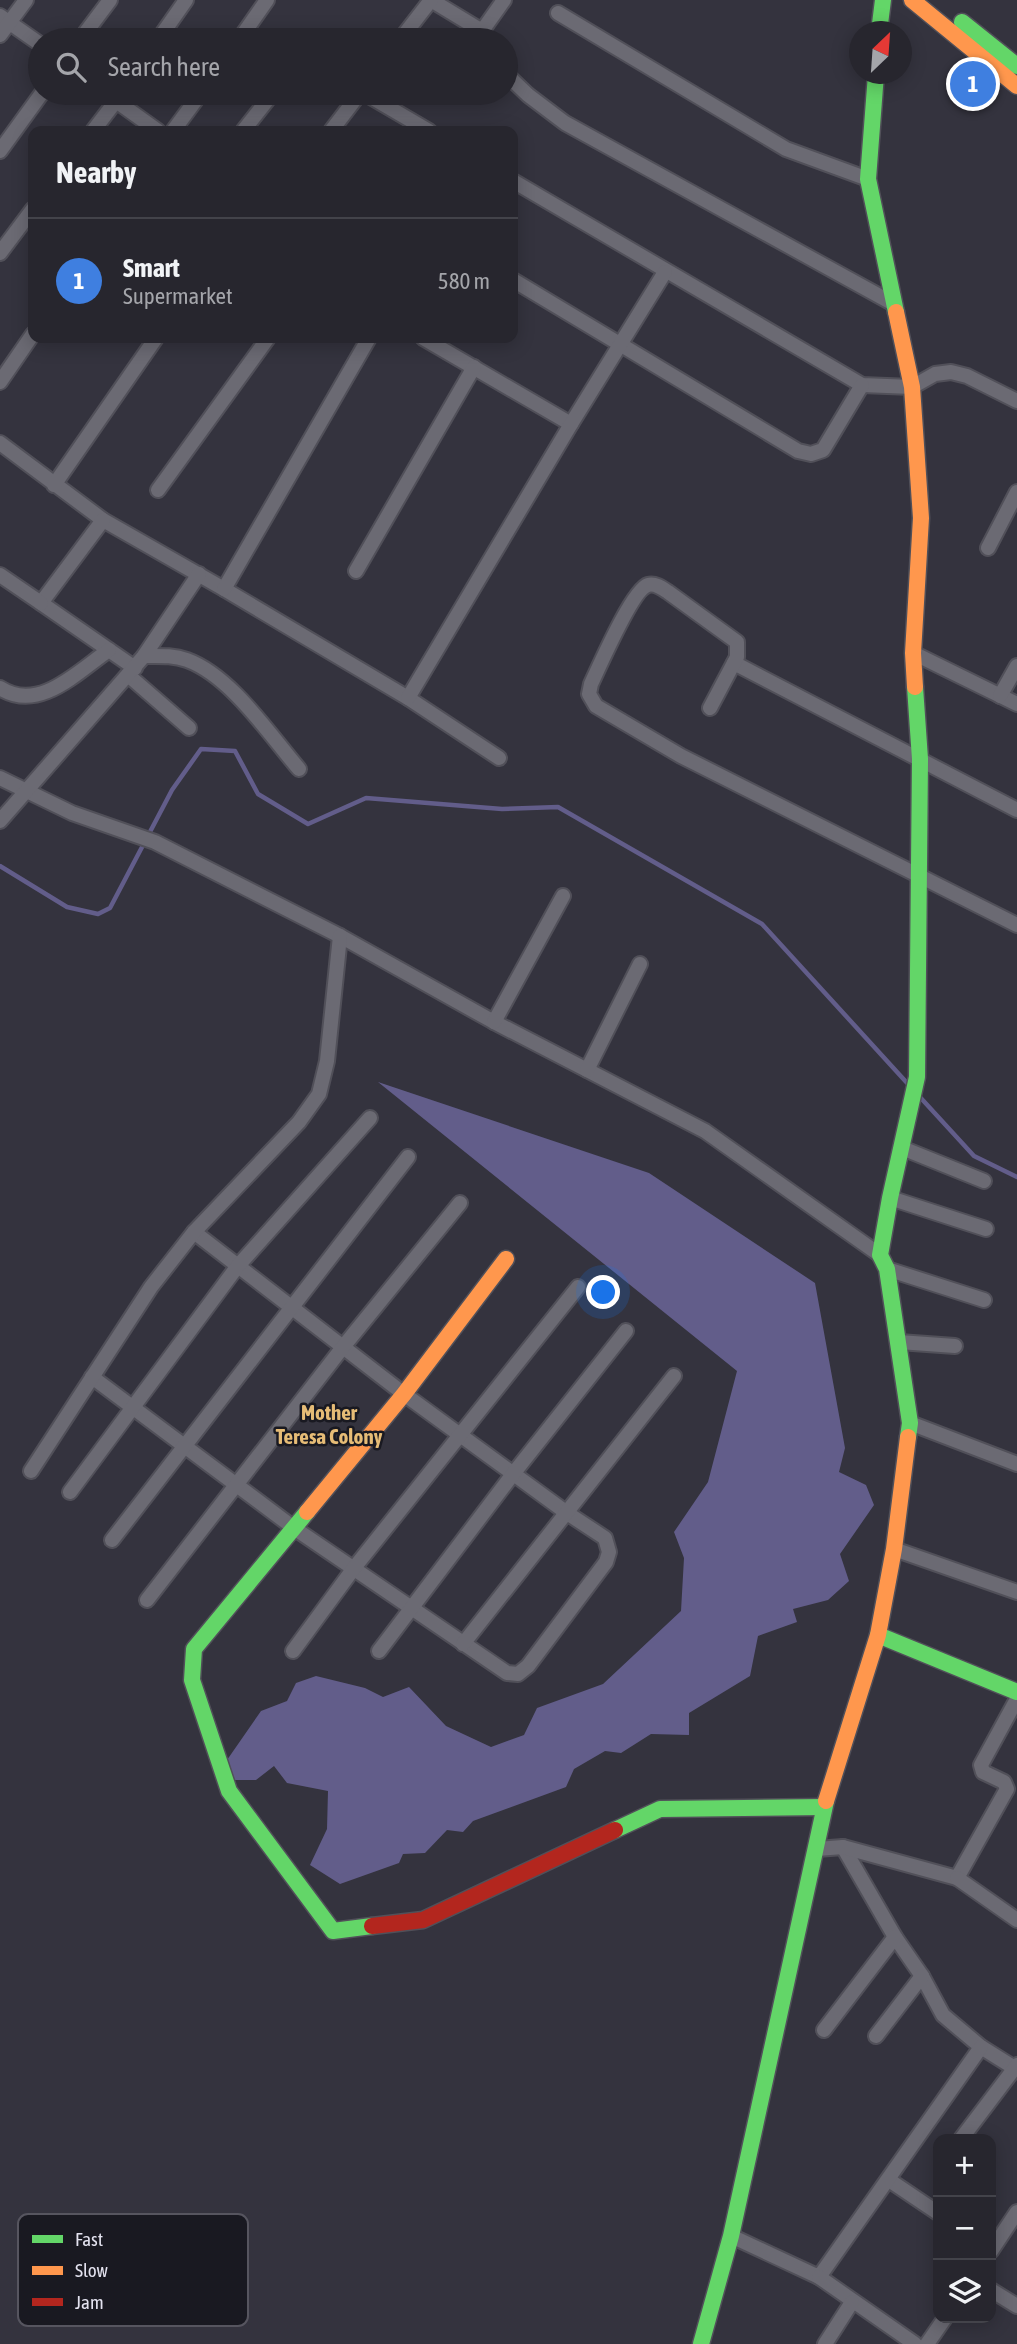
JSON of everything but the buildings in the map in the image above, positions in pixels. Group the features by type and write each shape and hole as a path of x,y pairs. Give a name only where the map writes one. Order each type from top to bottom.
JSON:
{"street":[{"path":"26,0 3,24 28,38"},
{"path":"89,28 110,0"},
{"path":"166,28 186,0"},
{"path":"247,28 267,0"},
{"path":"409,28 431,0 472,28"},
{"path":"488,28 503,0"},
{"path":"880,21 883,0"},
{"path":"912,0 1017,86"},
{"path":"935,0 1017,66"},
{"path":"558,13 786,149 868,179"},
{"path":"701,2344 731,2236 824,1807 878,1636 894,1549 909,1423 899,1342 883,1262 890,1198 916,1077 920,759 913,653 921,518 912,387 868,179 875,84"},
{"path":"518,85 565,122 894,304"},
{"path":"0,151 33,105"},
{"path":"96,126 109,105"},
{"path":"126,105 152,126"},
{"path":"177,126 192,105"},
{"path":"247,126 264,105"},
{"path":"335,126 352,105"},
{"path":"383,105 420,126"},
{"path":"518,184 862,385 912,387 935,374 951,372 967,376 1017,401"},
{"path":"0,253 28,216"},
{"path":"408,698 665,272"},
{"path":"518,284 798,451 811,454 823,450 862,385"},
{"path":"0,382 28,341"},
{"path":"54,485 153,343"},
{"path":"158,490 264,343"},
{"path":"224,589 366,343"},
{"path":"432,343 571,424"},
{"path":"356,571 474,367"},
{"path":"0,443 103,520 408,698 499,758"},
{"path":"988,548 1017,492"},
{"path":"41,603 103,520"},
{"path":"0,821 132,672 199,574"},
{"path":"0,575 109,650 190,728"},
{"path":"710,708 734,663 738,647 733,638 656,585 647,585 638,592 630,605 591,684 589,694 596,706 681,757 1017,925"},
{"path":"0,688 10,694 28,697 45,694 109,650"},
{"path":"913,653 1017,704"},
{"path":"144,656 169,656 187,660 217,675 299,769"},
{"path":"734,663 1017,810"},
{"path":"1000,696 1017,666"},
{"path":"0,778 72,813 155,842 340,936 494,1021 705,1131 883,1262 984,1300"},
{"path":"494,1021 563,896"},
{"path":"31,1471 151,1286 194,1232 299,1122 319,1094 327,1062 340,936"},
{"path":"587,1070 640,964"},
{"path":"69,1492 237,1267 370,1118"},
{"path":"902,1148 984,1181"},
{"path":"112,1540 408,1157"},
{"path":"890,1198 986,1229"},
{"path":"147,1601 343,1347 460,1203"},
{"path":"92,1377 294,1528 507,1673 518,1674 528,1667 606,1562 609,1552 606,1538 567,1513 404,1394 194,1232"},
{"path":"506,1259 404,1394 194,1649 192,1680 229,1791 333,1931 423,1920 660,1808 824,1807"},
{"path":"293,1651 354,1568 578,1287"},
{"path":"379,1651 626,1331"},
{"path":"899,1342 955,1346"},
{"path":"463,1644 674,1376"},
{"path":"909,1423 1017,1464"},
{"path":"894,1549 1017,1592"},
{"path":"878,1636 1017,1692"},
{"path":"957,1878 1007,1789 1004,1782 983,1772 981,1765 1017,1699"},
{"path":"817,1849 843,1847 957,1878 1017,1920"},
{"path":"843,1847 943,2015 981,2047 1015,2066 965,2134"},
{"path":"824,2030 895,1937"},
{"path":"876,2036 922,1976"},
{"path":"820,2277 981,2047"},
{"path":"889,2179 933,2210"},
{"path":"996,2242 1017,2211"},
{"path":"731,2236 820,2277 915,2344"},
{"path":"996,2293 1017,2306"},
{"path":"825,2344 852,2302"},
{"path":"927,2344 942,2323"}],"shaded area":[{"path":"378,1082 649,1173 815,1283 845,1448 839,1472 866,1485 874,1505 840,1554 849,1581 828,1600 793,1609 797,1622 758,1636 750,1676 689,1713 689,1735 651,1734 621,1753 605,1751 574,1769 566,1787 473,1821 463,1832 447,1830 425,1853 403,1854 399,1863 340,1884 310,1865 327,1829 328,1791 287,1783 274,1766 256,1780 234,1780 227,1760 261,1711 287,1701 296,1683 316,1676 365,1688 383,1697 409,1687 446,1726 491,1747 524,1735 537,1708 603,1684 681,1611 684,1558 674,1532 708,1482 737,1371"}],"waterway":[{"path":"0,866 67,907 98,914 110,908 172,790 201,749 235,751 258,794 308,824 366,798 502,809 558,807 762,924 908,1084"},
{"path":"919,1096 974,1156 1017,1177"}],"traffic: fast":[{"path":"880,21 883,0"},
{"path":"962,22 1017,66"},
{"path":"875,84 868,179 896,312"},
{"path":"908,1437 910,1423 887,1269 880,1255 917,1077 920,759 915,687"},
{"path":"307,1512 194,1649 192,1680 229,1791 333,1931 372,1926"},
{"path":"878,1635 1017,1692"},
{"path":"701,2344 731,2236 826,1801"},
{"path":"615,1830 660,1809 824,1807"}],"traffic: slow":[{"path":"912,0 1017,86"},
{"path":"896,312 912,387 921,518 913,653 915,687"},
{"path":"307,1512 404,1394 506,1259"},
{"path":"826,1801 878,1635 894,1549 908,1437"}],"traffic: jam":[{"path":"372,1926 423,1920 615,1830"}],"place":[{"name":"Smart","path":"973,84"}],"district":[{"name":"Mother Teresa Colony","path":"329,1425"}]}
